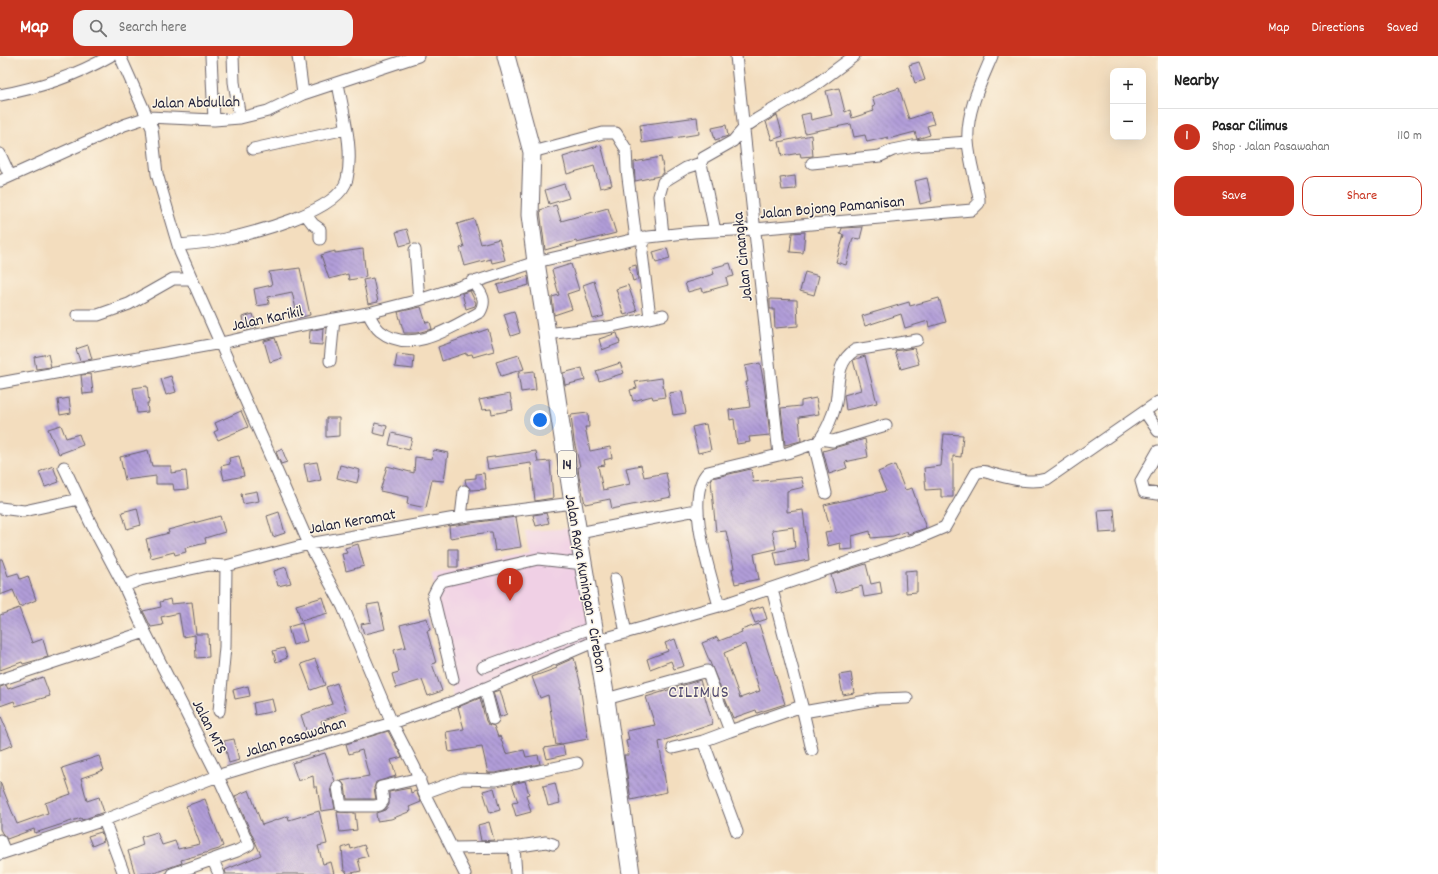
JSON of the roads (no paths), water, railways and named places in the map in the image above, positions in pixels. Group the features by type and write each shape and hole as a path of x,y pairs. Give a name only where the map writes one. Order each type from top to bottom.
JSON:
{"highway":[{"name":"Jalan Raya Kuningan - Cirebon","path":"506,56 532,152 530,215 536,262 573,503 606,699 631,874"}],"street":[{"path":"0,95 44,84 91,67 110,56"},
{"path":"120,56 152,128 157,174 178,245 192,279 309,544 343,607 392,724 420,778 424,792 454,848 465,874"},
{"path":"211,56 214,120"},
{"path":"233,56 234,82 240,118"},
{"path":"298,56 303,94"},
{"name":"Jalan Abdullah","path":"5,179 124,125 148,117 214,120 240,118 268,111 303,94 418,56"},
{"name":"Jalan Cinangka","path":"736,56 745,127 754,228 779,455"},
{"path":"715,230 701,163 703,158 733,141 745,127 769,111 818,83 854,56"},
{"name":"Jalan Bojong Pamanisan","path":"536,262 640,238 663,235 972,210 979,203 979,199 968,142 968,123 991,57"},
{"path":"178,245 219,240 250,234 306,215 341,192 347,180 349,153 338,83"},
{"path":"253,149 346,130"},
{"path":"532,152 603,133 616,133 626,149 627,177 640,238 650,317"},
{"path":"812,163 880,156 893,150 913,146 968,142"},
{"path":"0,154 5,179"},
{"path":"663,235 660,196 663,182 686,168 701,163"},
{"path":"306,215 320,229 320,239"},
{"path":"415,250 419,300"},
{"name":"Jalan Karikil","path":"0,383 221,343 368,313 419,300 536,262"},
{"path":"77,315 98,315 129,304 173,280 192,279"},
{"path":"368,313 379,331 391,338 408,340 426,339 480,312 484,306 484,298 472,282"},
{"path":"546,334 608,327 663,315"},
{"path":"330,361 334,319"},
{"path":"826,493 817,442 833,414 842,362 848,354 855,350 917,340"},
{"path":"483,667 595,634 626,633 719,606 772,589 841,563 919,538 945,527 976,473 984,470 996,475 1031,481 1042,481 1071,464 1158,402"},
{"path":"1145,412 1158,431"},
{"path":"719,606 696,510 702,477 708,472 779,455 817,442 833,441 886,425"},
{"path":"1158,451 1141,481 1144,492 1158,494"},
{"name":"Jalan MTS","path":"64,467 218,776 249,845 213,860 172,874"},
{"path":"461,517 464,491"},
{"path":"0,508 24,511 79,498"},
{"name":"Jalan Keramat","path":"124,586 140,580 209,565 226,566 309,544 461,517 573,503"},
{"path":"579,533 696,510"},
{"path":"454,679 433,596 442,581 538,559 584,564"},
{"path":"219,711 225,647 226,566"},
{"path":"616,579 626,633"},
{"path":"772,589 812,750"},
{"path":"0,680 145,632"},
{"name":"Jalan Pasawahan","path":"2,853 104,820 218,776 392,724 485,688 595,634"},
{"path":"606,699 707,670 730,731"},
{"path":"485,688 493,719"},
{"path":"673,748 703,741 730,731 803,709 878,699 907,698"},
{"path":"703,741 737,832"},
{"path":"424,792 462,779 496,780 577,763"},
{"path":"338,787 342,806 375,806 380,805 383,801 381,787 420,778"},
{"path":"104,820 124,874"},
{"path":"0,840 2,853"},
{"path":"454,848 514,847 546,842 554,844"},
{"path":"514,847 516,874"},
{"path":"213,860 219,874"}],"place":[{"name":"Pasar Cilimus","path":"510,601"}],"district":[{"name":"CILIMUS","path":"699,691"}]}
